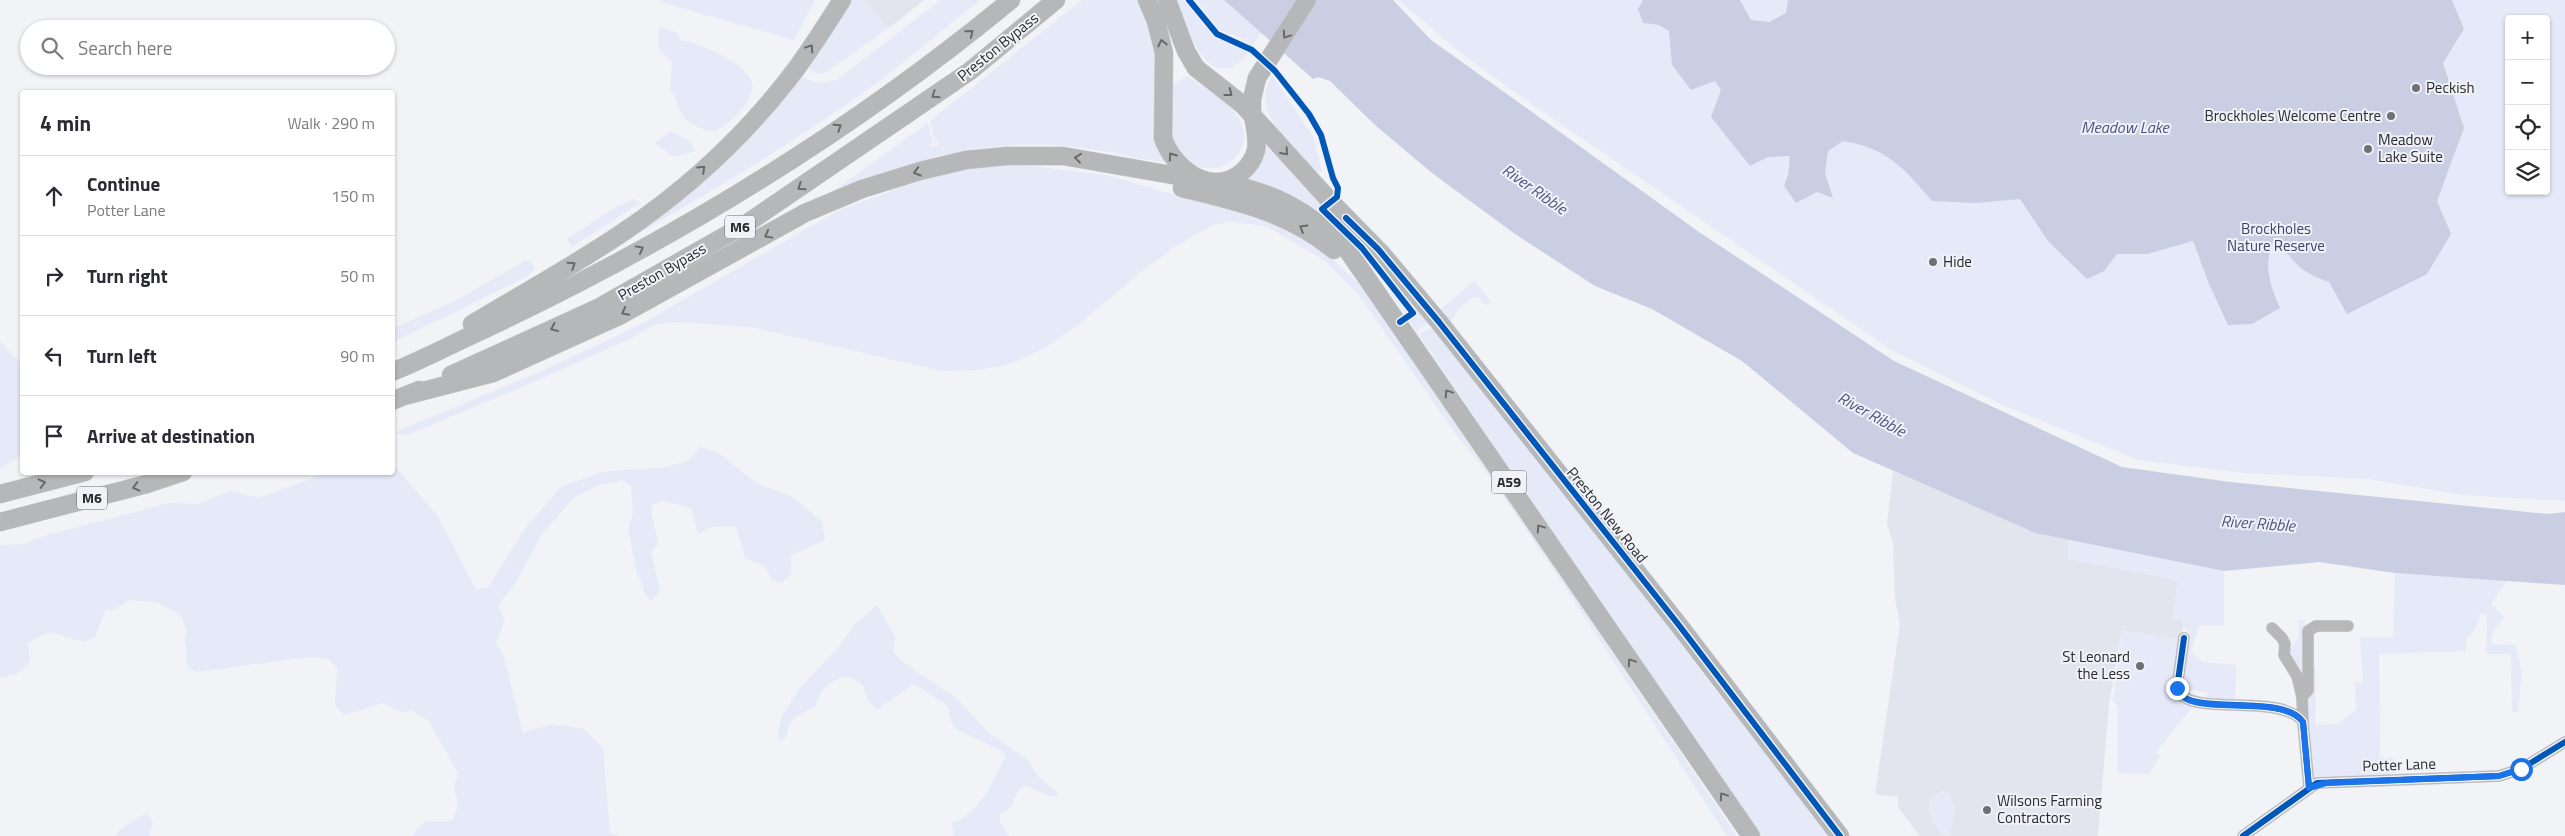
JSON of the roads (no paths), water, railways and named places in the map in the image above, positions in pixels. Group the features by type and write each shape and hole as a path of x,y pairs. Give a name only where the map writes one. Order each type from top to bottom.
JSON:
{"highway":[{"path":"827,23 835,0"},
{"path":"395,370 576,263 623,233 680,189 734,140 785,83 842,0"},
{"name":"Preston Bypass","path":"395,371 570,289 745,191 951,49 1011,0"},
{"name":"Preston Bypass","path":"400,398 598,308 746,224 970,72 1056,0"},
{"path":"1147,0 1156,21 1164,52 1162,138 1166,149 1178,165 1188,172 1217,182"},
{"name":"Preston New Road","path":"1167,0 1186,51 1196,68 1234,96 1331,202 1378,249 1439,322 1678,624 1840,836"},
{"path":"400,398 502,369 621,315 806,213 862,189 920,171 966,160 1035,156 1099,161 1175,177 1217,182 1243,171 1254,157 1256,140 1252,115 1255,84 1262,68 1307,0"},
{"path":"1099,161 1148,179 1263,209 1288,219 1323,241 1370,279"},
{"name":"A59","path":"1217,182 1269,194 1301,209 1346,248 1370,279 1748,832"},
{"name":"M6","path":"0,494 73,475"},
{"name":"M6","path":"0,522 174,475"}],"street":[{"path":"2302,697 2308,690 2308,631 2316,626 2348,626"},
{"path":"2272,628 2285,644 2284,655 2295,670 2302,697 2309,788"},
{"path":"2184,638 2177,688 2178,694 2184,699 2207,704 2224,703 2285,709 2298,715 2303,722"},
{"name":"Potter Lane","path":"2243,836 2309,788 2326,783 2499,776 2521,769 2565,742"}],"water":[{"name":"River Ribble","path":"1224,0 1393,0 1431,40 1699,232 1894,361 2122,467 2230,482 2548,514 2565,512 2565,585 2395,573 2319,562 2224,571 2035,533 1853,453 1742,361 1652,309 1595,286 1515,234 1432,173 1375,125 1330,81 1318,77 1313,79"},
{"name":"Meadow Lake","path":"1643,0 1740,0 1751,20 1769,22 1786,13 1788,0 2452,0 2464,29 2443,63 2464,128 2437,201 2451,234 2427,274 2347,314 2329,282 2303,270 2274,239 2268,266 2270,282 2280,308 2252,324 2228,325 2209,284 2193,241 2147,254 2117,254 2104,271 2087,279 2048,241 2020,199 1975,203 1932,201 1894,161 1883,154 1858,144 1843,141 1828,151 1825,173 1833,198 1817,192 1796,203 1784,186 1788,175 1790,156 1768,157 1750,166 1711,117 1721,90 1715,81 1691,90 1672,65 1669,31 1659,25 1643,23 1638,9"}],"place":[{"name":"Peckish","path":"2416,88"},
{"name":"Brockholes Welcome Centre","path":"2391,116"},
{"name":"Meadow Lake Suite","path":"2368,149"},
{"name":"Hide","path":"1933,262"},
{"name":"St Leonard the Less","path":"2140,666"},
{"name":"Wilsons Farming Contractors","path":"1987,810"}],"park label":[{"name":"Brockholes Nature Reserve","path":"2276,238"}]}
